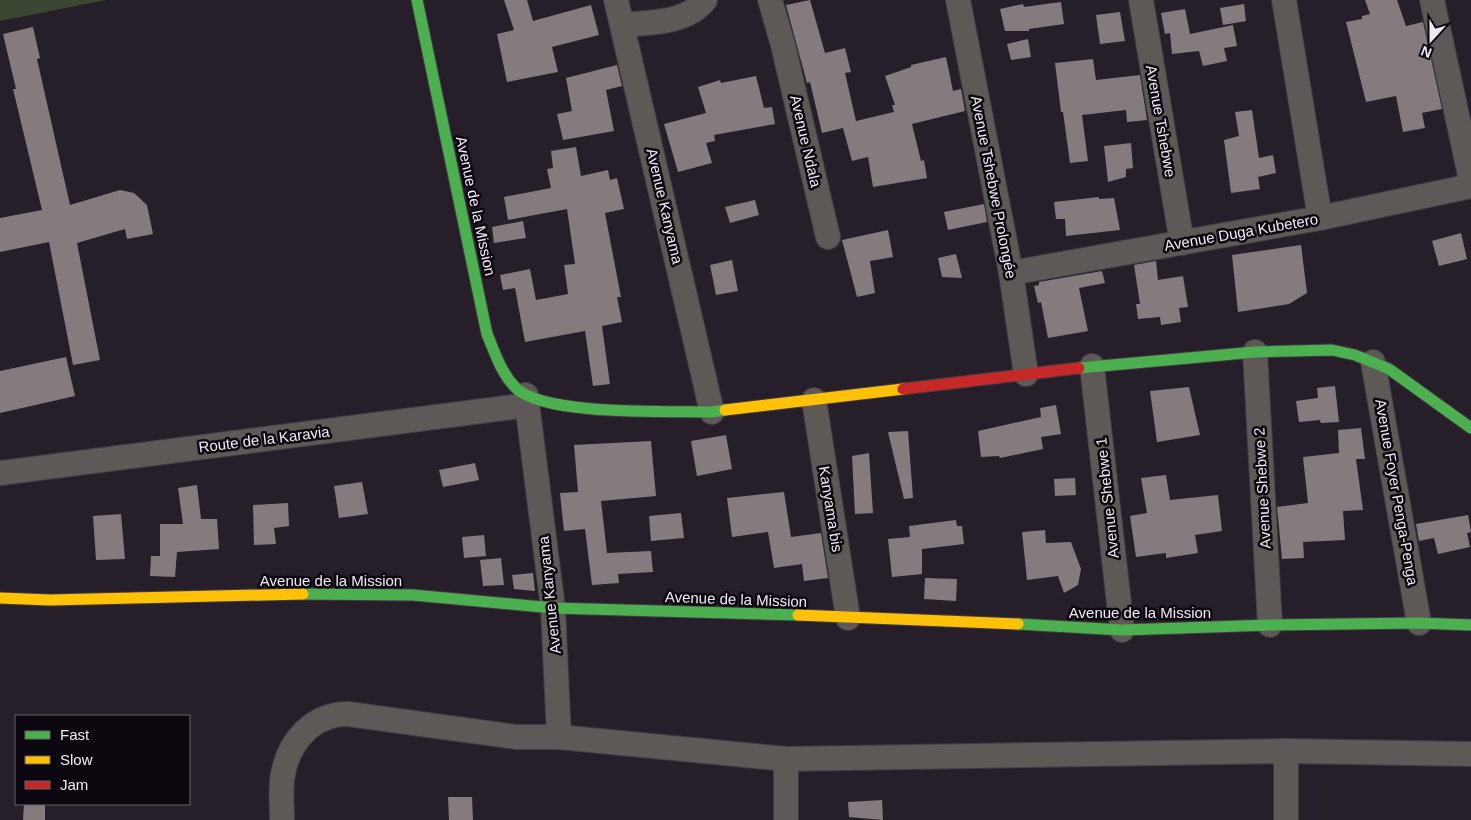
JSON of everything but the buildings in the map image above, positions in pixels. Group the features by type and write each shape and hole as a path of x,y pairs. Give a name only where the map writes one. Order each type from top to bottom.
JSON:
{"street":[{"name":"Avenue de la Mission","path":"417,0 488,334 501,369 527,400 582,408 712,412 1092,366 1254,352 1332,350 1374,362 1408,382 1471,428"},
{"name":"Avenue Kanyama","path":"616,0 712,412"},
{"path":"623,25 672,19 687,14 705,0"},
{"name":"Avenue Ndala","path":"770,0 783,45 828,237"},
{"name":"Avenue Tshebwe Prolongée","path":"958,0 1011,273 1026,374"},
{"name":"Avenue Tshebwe","path":"1141,0 1182,243"},
{"path":"1284,0 1320,218"},
{"path":"1432,0 1471,180"},
{"name":"Avenue Duga Kubetero","path":"1011,273 1320,218 1471,186"},
{"name":"Avenue Shebwe 2","path":"1254,352 1270,625"},
{"name":"Avenue Foyer Penga-Penga","path":"1374,362 1419,623"},
{"name":"Avenue Shebwe 1","path":"1092,366 1122,630"},
{"name":"Route de la Karavia","path":"0,473 527,400"},
{"name":"Avenue Kanyama","path":"527,400 553,608 559,738"},
{"name":"Kanyama bis","path":"814,400 848,618"},
{"name":"Avenue de la Mission","path":"0,598 50,600 277,595 413,595 553,608 848,618 909,618 1122,630 1270,625 1419,623 1471,625"},
{"path":"282,820 283,776 289,754 303,732 334,714 348,714 482,733 559,738 786,759 1286,751 1471,754"},
{"path":"1286,751 1286,820"},
{"path":"786,759 786,820"}],"green space":[{"path":"0,0 106,0 0,21"}],"traffic: fast":[{"path":"417,0 487,334 506,376 516,388 531,397 579,408 639,411 712,412 725,410"},
{"path":"1079,368 1255,352 1332,350 1355,355 1389,369 1471,428"},
{"path":"303,594 413,595 553,608 798,615"},
{"path":"1018,624 1122,630 1270,625 1419,623 1471,625"}],"traffic: slow":[{"path":"725,410 903,389"},
{"path":"0,598 50,600 303,594"},
{"path":"798,615 1018,624"}],"traffic: jam":[{"path":"903,389 1079,368"}]}
